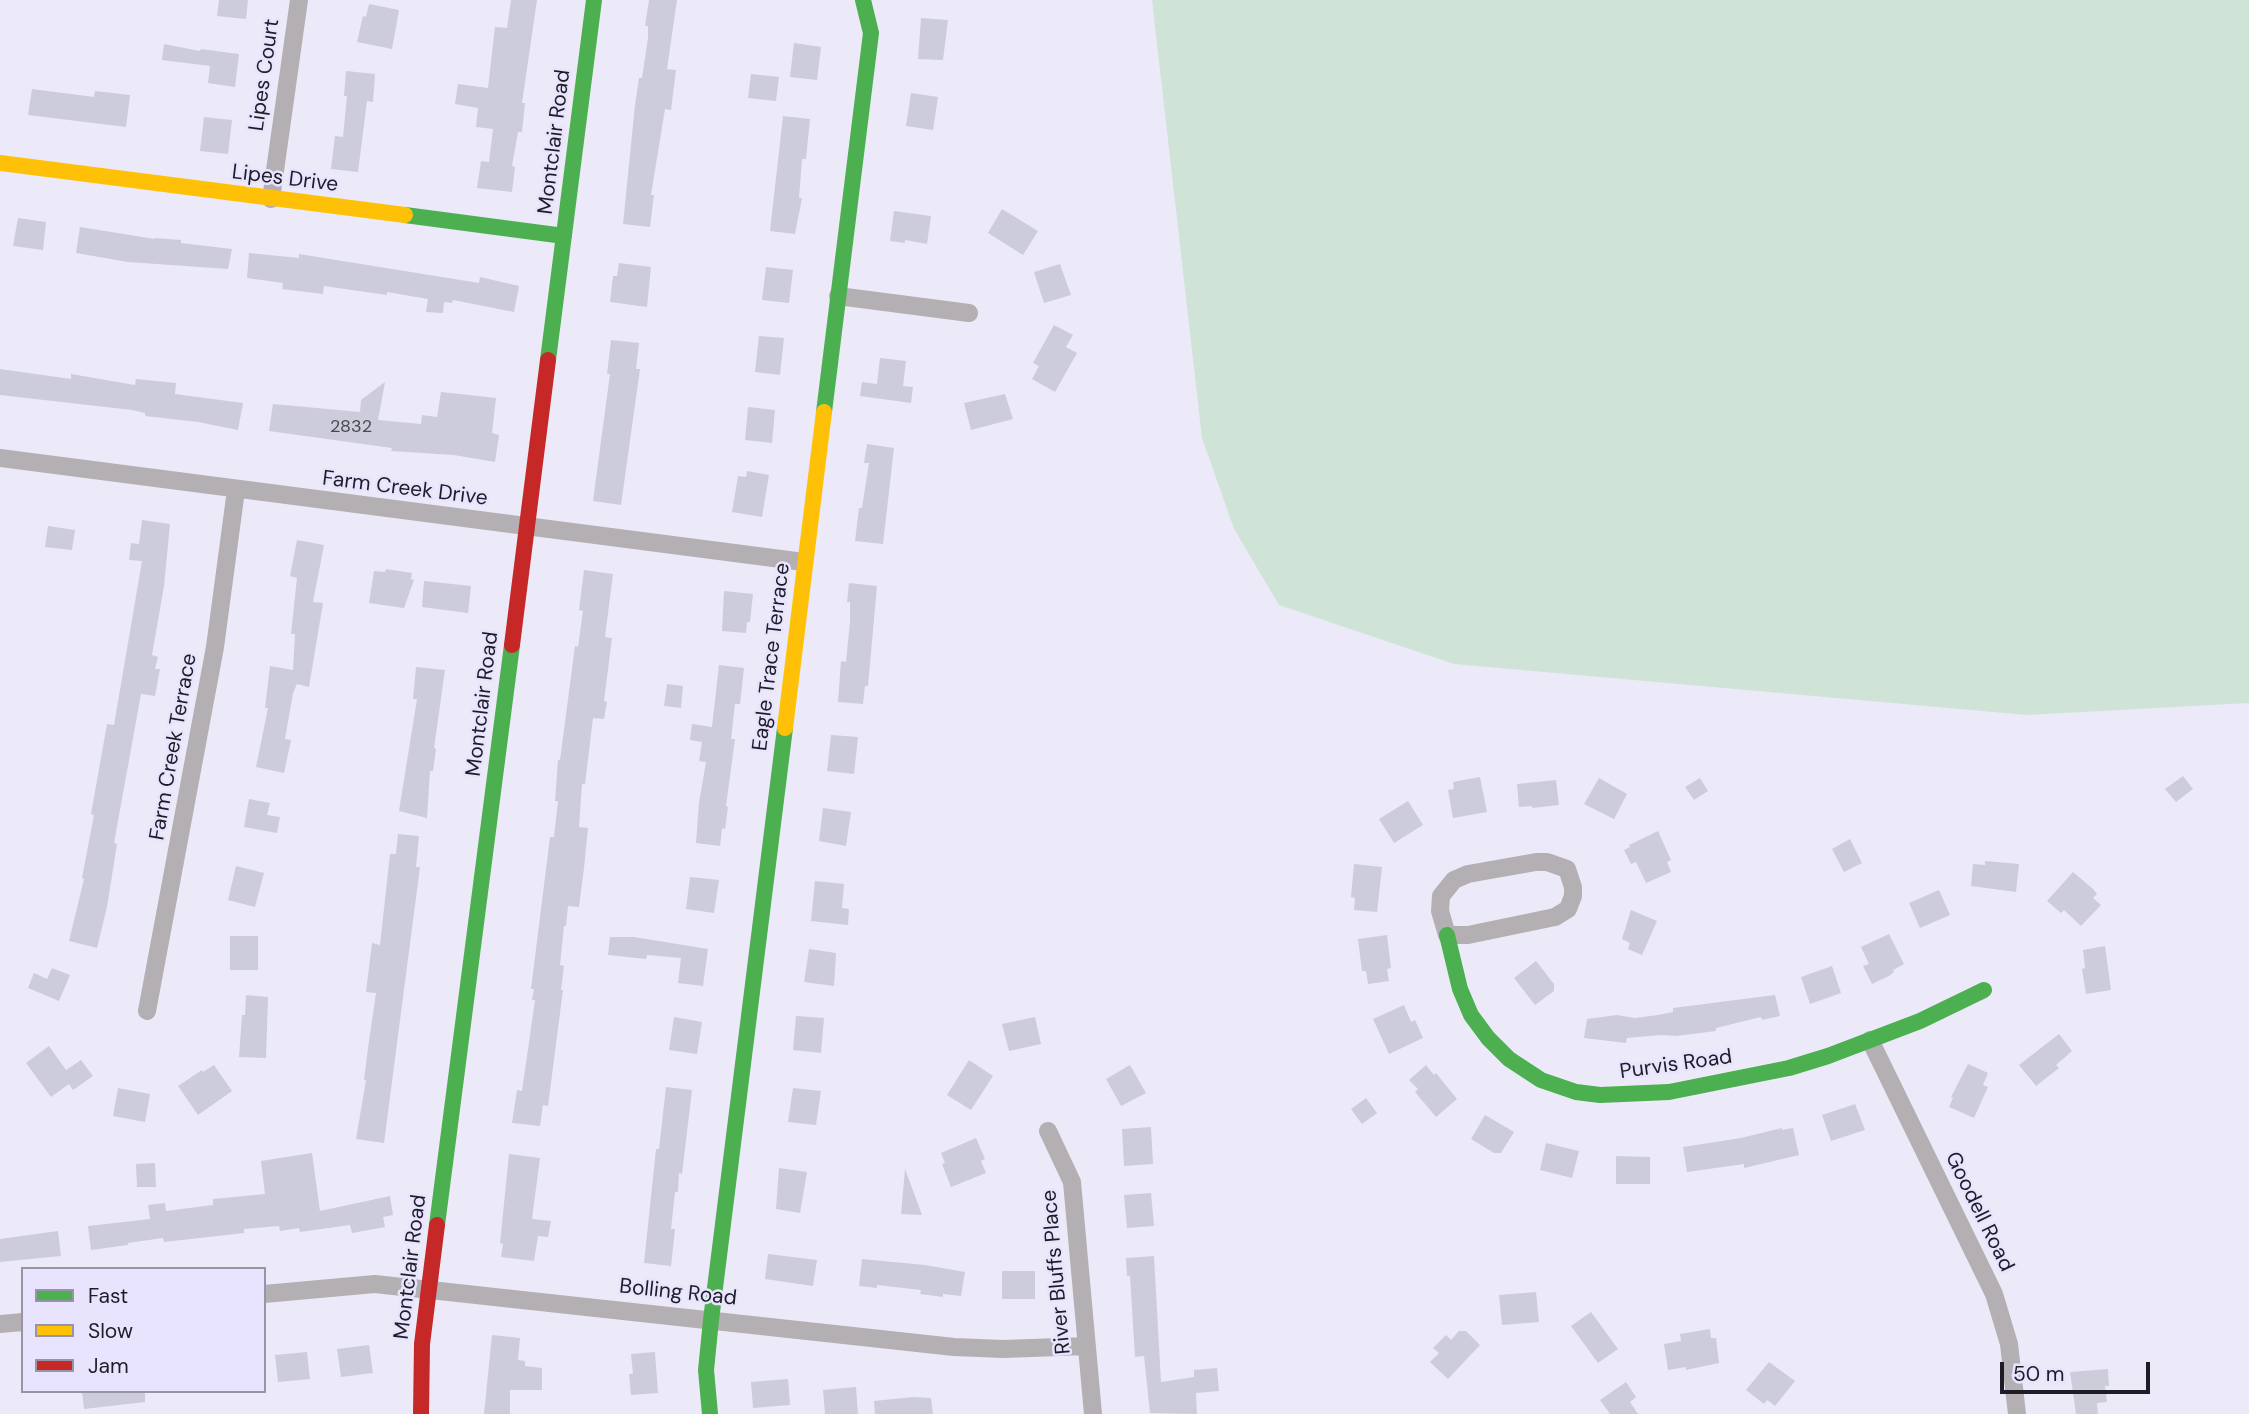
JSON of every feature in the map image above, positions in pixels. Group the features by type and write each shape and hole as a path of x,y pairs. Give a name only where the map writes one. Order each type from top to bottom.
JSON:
{"street":[{"name":"Lipes Court","path":"271,199 299,0"},
{"name":"Montclair Road","path":"421,1414 422,1343 594,0"},
{"name":"Eagle Trace Terrace","path":"710,1414 706,1370 871,33 863,0"},
{"name":"Lipes Drive","path":"0,163 564,236"},
{"path":"838,296 969,313"},
{"name":"Farm Creek Drive","path":"0,458 804,562"},
{"name":"Farm Creek Terrace","path":"146,1011 215,648 236,490"},
{"name":"Purvis Road","path":"1447,935 1468,935 1555,917 1568,909 1573,895 1567,869 1559,865 1536,862 1468,874 1454,880 1441,896 1440,911 1460,989 1471,1014 1488,1038 1508,1059 1541,1080 1576,1092 1616,1096 1669,1092 1789,1068 1920,1021 1984,990"},
{"name":"Goodell Road","path":"1870,1040 1994,1294 2009,1344 2017,1414"},
{"name":"River Bluffs Place","path":"1048,1131 1072,1182 1093,1414"},
{"name":"Bolling Road","path":"266,1294 375,1284 954,1347 1003,1349 1087,1346"},
{"path":"0,1324 21,1321"}],"green space":[{"path":"1152,0 2249,0 2249,703 2027,715 1454,664 1279,605 1234,529 1202,438"}],"building":[{"path":"219,0 248,0 246,19 217,16"},
{"path":"511,0 537,0 522,103 525,103 522,132 518,132 512,166 515,167 512,192 477,188 481,161 489,162 493,129 476,127 478,108 455,104 458,84 488,88 495,27 507,28"},
{"path":"649,0 677,0 667,69 676,70 671,110 665,109 651,195 654,195 650,227 623,224 635,105 648,38 648,26 645,26"},
{"path":"369,4 399,10 392,49 357,42 363,16 366,17"},
{"path":"921,18 948,20 943,60 918,59"},
{"path":"794,43 821,47 817,80 790,77"},
{"path":"164,44 200,51 239,54 235,87 208,83 210,66 162,60"},
{"path":"346,71 375,74 373,102 367,101 358,172 331,169 335,136 343,137 347,96 344,96"},
{"path":"751,74 779,77 776,101 748,98"},
{"path":"32,89 94,97 95,91 130,95 126,127 28,115"},
{"path":"911,93 938,97 933,130 906,126"},
{"path":"783,116 810,119 806,159 802,159 799,198 802,198 795,234 770,231"},
{"path":"204,117 232,120 228,154 200,151"},
{"path":"1002,209 1038,231 1023,255 988,233"},
{"path":"894,211 931,216 927,244 905,240 905,243 890,241"},
{"path":"18,218 46,222 43,250 13,246"},
{"path":"80,227 232,249 228,269 128,262 76,253"},
{"path":"249,253 299,258 299,254 479,283 480,277 519,286 514,312 453,300 452,303 444,302 443,313 426,312 428,299 324,286 323,294 282,289 283,283 247,278"},
{"path":"619,263 651,267 647,307 610,302 613,276 617,276"},
{"path":"1060,264 1071,295 1044,303 1034,272"},
{"path":"766,267 793,270 789,303 762,300"},
{"path":"1054,325 1073,335 1066,347 1077,353 1055,392 1032,379 1039,366 1033,363"},
{"path":"759,336 784,338 780,375 755,372"},
{"path":"611,340 639,343 636,369 640,369 621,505 593,501 610,374 607,374"},
{"path":"880,358 906,361 903,386 913,387 911,403 860,396 862,382 877,384"},
{"path":"0,369 71,379 71,374 135,385 136,379 176,383 175,394 243,403 238,430 145,416 145,413 132,410 0,395"},
{"path":"385,382 378,420 421,424 422,415 437,417 441,392 496,398 492,433 499,435 495,462 454,455 391,451 392,448 269,431 273,404 360,412 361,400"},
{"path":"1005,394 1013,419 971,430 964,403"},
{"path":"748,407 775,410 772,443 745,440"},
{"path":"867,444 894,448 883,544 855,541 869,463 864,463"},
{"path":"747,471 769,475 762,517 732,512 738,476 746,477"},
{"path":"142,520 170,524 164,586 152,655 158,657 155,669 160,669 155,696 141,694 114,843 117,844 107,907 97,948 69,941 84,879 82,878 94,815 91,814 107,724 114,725 142,561 129,560 131,543 139,544"},
{"path":"48,526 75,530 72,550 45,547"},
{"path":"297,540 324,545 313,602 323,603 309,687 297,684 293,693 285,739 291,740 284,773 256,767 268,708 265,708 270,666 293,670 295,634 291,634 297,578 290,576"},
{"path":"386,569 412,573 411,579 414,580 404,608 369,603 374,571 385,572"},
{"path":"584,570 613,574 605,637 612,638 604,701 607,702 604,719 593,718 585,784 582,784 579,827 588,828 584,868 579,907 568,906 564,926 560,965 564,966 563,990 548,1106 543,1105 540,1126 512,1123 517,1090 522,1091 535,1000 532,1000 534,989 531,989 550,837 554,837 558,801 555,801 558,760 583,611 579,610"},
{"path":"424,581 471,586 468,613 422,607"},
{"path":"849,583 877,586 868,686 865,686 863,704 838,702 841,661 846,662 850,621 850,602 847,602"},
{"path":"724,591 753,594 746,633 722,631"},
{"path":"719,665 744,668 740,704 735,704 731,739 735,739 728,807 720,846 696,843 706,762 699,761 702,742 690,740 692,724 712,727"},
{"path":"416,667 445,670 433,771 430,771 427,818 399,811 417,699 413,699"},
{"path":"667,684 683,686 681,708 664,706"},
{"path":"831,735 858,737 854,774 827,771"},
{"path":"2183,776 2193,789 2176,802 2165,789"},
{"path":"1480,777 1487,812 1453,818 1448,790 1454,789 1453,782"},
{"path":"1599,778 1627,794 1614,819 1584,804"},
{"path":"1700,778 1708,791 1694,800 1685,787"},
{"path":"1556,780 1559,805 1519,807 1517,784"},
{"path":"249,799 270,803 267,815 280,817 277,833 244,827"},
{"path":"1408,801 1423,825 1394,843 1379,819"},
{"path":"823,808 851,812 846,846 819,841"},
{"path":"1658,831 1671,860 1667,862 1671,872 1646,883 1636,862 1631,864 1624,850"},
{"path":"398,834 419,836 416,867 420,867 384,1143 356,1139 376,993 366,992 372,943 380,945 390,854 396,854"},
{"path":"1850,839 1862,863 1844,872 1832,849"},
{"path":"1985,861 2019,864 2016,892 1971,886 1973,864 1985,865"},
{"path":"1354,864 1382,867 1377,912 1354,910 1355,898 1351,897"},
{"path":"236,866 264,873 255,907 228,900"},
{"path":"2073,872 2093,889 2097,894 2093,898 2101,905 2081,926 2064,910 2061,913 2047,901"},
{"path":"690,877 719,880 714,913 686,909"},
{"path":"815,881 844,884 842,908 849,909 848,925 811,921"},
{"path":"1939,890 1950,915 1920,928 1909,903"},
{"path":"1631,910 1657,921 1642,955 1628,949 1630,943 1622,939"},
{"path":"1889,934 1904,964 1893,970 1889,976 1872,984 1863,966 1869,964 1861,947"},
{"path":"1387,935 1391,968 1387,969 1389,981 1368,984 1366,971 1362,971 1358,939"},
{"path":"230,936 258,936 258,970 230,970"},
{"path":"610,937 634,937 708,949 703,986 678,983 681,958 647,955 646,959 608,955"},
{"path":"2105,946 2111,990 2086,994 2082,969 2085,968 2083,950"},
{"path":"809,949 836,953 834,986 804,982"},
{"path":"1536,961 1554,984 1554,991 1535,1005 1514,978"},
{"path":"1832,966 1841,993 1810,1004 1801,977"},
{"path":"52,968 70,975 59,1001 28,988 34,973 47,979"},
{"path":"246,995 268,997 266,1058 239,1057"},
{"path":"1775,995 1780,1016 1762,1020 1761,1017 1716,1028 1716,1031 1627,1038 1626,1043 1584,1038 1587,1019 1617,1015 1635,1018 1673,1012 1673,1008"},
{"path":"1404,1005 1411,1022 1415,1020 1423,1038 1389,1054 1373,1019"},
{"path":"796,1016 824,1018 821,1053 793,1050"},
{"path":"674,1017 702,1022 697,1054 669,1050"},
{"path":"1035,1017 1041,1044 1009,1051 1002,1024"},
{"path":"2059,1034 2072,1051 2056,1065 2059,1068 2036,1086 2019,1065"},
{"path":"49,1046 66,1070 81,1060 93,1076 73,1090 69,1084 51,1097 26,1063"},
{"path":"969,1060 993,1076 971,1110 947,1095"},
{"path":"1968,1064 1988,1073 1983,1085 1988,1087 1974,1118 1949,1107 1953,1098 1951,1097"},
{"path":"214,1065 232,1091 198,1115 178,1086"},
{"path":"1130,1065 1146,1093 1121,1106 1106,1079"},
{"path":"1426,1065 1457,1099 1436,1117 1415,1092 1418,1089 1409,1080"},
{"path":"666,1087 692,1090 682,1174 679,1173 678,1192 675,1192 671,1266 644,1263 656,1149 659,1149"},
{"path":"118,1088 150,1094 145,1122 113,1116"},
{"path":"793,1088 821,1091 816,1125 788,1122"},
{"path":"1366,1098 1377,1113 1362,1124 1351,1109"},
{"path":"1855,1104 1865,1130 1831,1141 1822,1115"},
{"path":"1485,1115 1514,1132 1501,1153 1494,1153 1471,1139"},
{"path":"1151,1127 1153,1164 1124,1166 1122,1129"},
{"path":"1793,1128 1799,1155 1744,1168 1744,1164 1687,1172 1683,1147"},
{"path":"976,1138 985,1159 981,1161 986,1173 951,1187 942,1164 945,1163 941,1153"},
{"path":"1546,1143 1579,1151 1572,1178 1540,1170"},
{"path":"312,1153 320,1211 390,1196 393,1215 383,1217 385,1227 352,1233 350,1225 300,1232 299,1228 280,1231 279,1226 244,1229 244,1233 164,1242 163,1238 91,1250 88,1226 150,1219 148,1205 165,1203 166,1211 213,1205 213,1199 265,1194 261,1161"},
{"path":"509,1154 540,1158 532,1219 551,1221 548,1237 538,1236 534,1261 501,1257"},
{"path":"1616,1156 1650,1157 1650,1184 1616,1184"},
{"path":"155,1163 156,1187 137,1187 136,1164"},
{"path":"779,1168 807,1172 800,1213 776,1209"},
{"path":"905,1169 922,1215 901,1214"},
{"path":"1151,1193 1154,1226 1127,1228 1124,1195"},
{"path":"58,1231 61,1256 0,1262 0,1239"},
{"path":"768,1254 817,1260 813,1286 765,1279"},
{"path":"1154,1256 1161,1382 1194,1377 1194,1370 1217,1368 1219,1391 1196,1393 1197,1414 1150,1413 1144,1356 1135,1357 1130,1276 1127,1276 1126,1258"},
{"path":"862,1259 965,1272 961,1296 920,1294 921,1290 877,1285 877,1288 859,1286"},
{"path":"1002,1271 1035,1271 1035,1299 1002,1299"},
{"path":"1536,1292 1539,1322 1502,1325 1499,1295"},
{"path":"1591,1312 1618,1349 1598,1363 1571,1326"},
{"path":"1710,1329 1711,1338 1716,1338 1719,1363 1686,1370 1686,1367 1668,1370 1664,1344 1681,1341 1680,1334"},
{"path":"1459,1331 1466,1331 1480,1345 1448,1379 1430,1362 1439,1353 1433,1348 1446,1335 1451,1340"},
{"path":"492,1335 520,1338 518,1360 525,1361 525,1366 542,1368 542,1390 510,1390 510,1414 484,1414"},
{"path":"369,1345 373,1373 341,1377 337,1349"},
{"path":"307,1352 310,1379 278,1382 275,1355"},
{"path":"655,1352 658,1393 631,1395 631,1354"},
{"path":"1769,1362 1795,1381 1775,1406 1767,1400 1764,1404 1746,1390"},
{"path":"2108,1369 2109,1386 2105,1386 2107,1402 2097,1403 2098,1414 2076,1414 2070,1372"},
{"path":"788,1379 790,1405 753,1408 751,1382"},
{"path":"1626,1382 1636,1397 1630,1402 1638,1414 1610,1414 1600,1400"},
{"path":"856,1387 858,1414 825,1414 823,1390"},
{"path":"82,1393 145,1393 145,1402 84,1409"},
{"path":"931,1398 933,1414 875,1414 874,1401"}],"traffic: fast":[{"path":"548,360 594,0"},
{"path":"824,412 871,33 863,0"},
{"path":"405,215 564,236"},
{"path":"437,1225 512,645"},
{"path":"710,1414 706,1370 711,1320 785,728"},
{"path":"1447,935 1460,989 1471,1015 1488,1038 1509,1059 1541,1080 1576,1092 1600,1095 1669,1092 1789,1068 1920,1021 1984,990"}],"traffic: slow":[{"path":"0,163 405,215"},
{"path":"785,728 824,412"}],"traffic: jam":[{"path":"512,645 548,360"},
{"path":"421,1414 422,1344 437,1225"}]}
